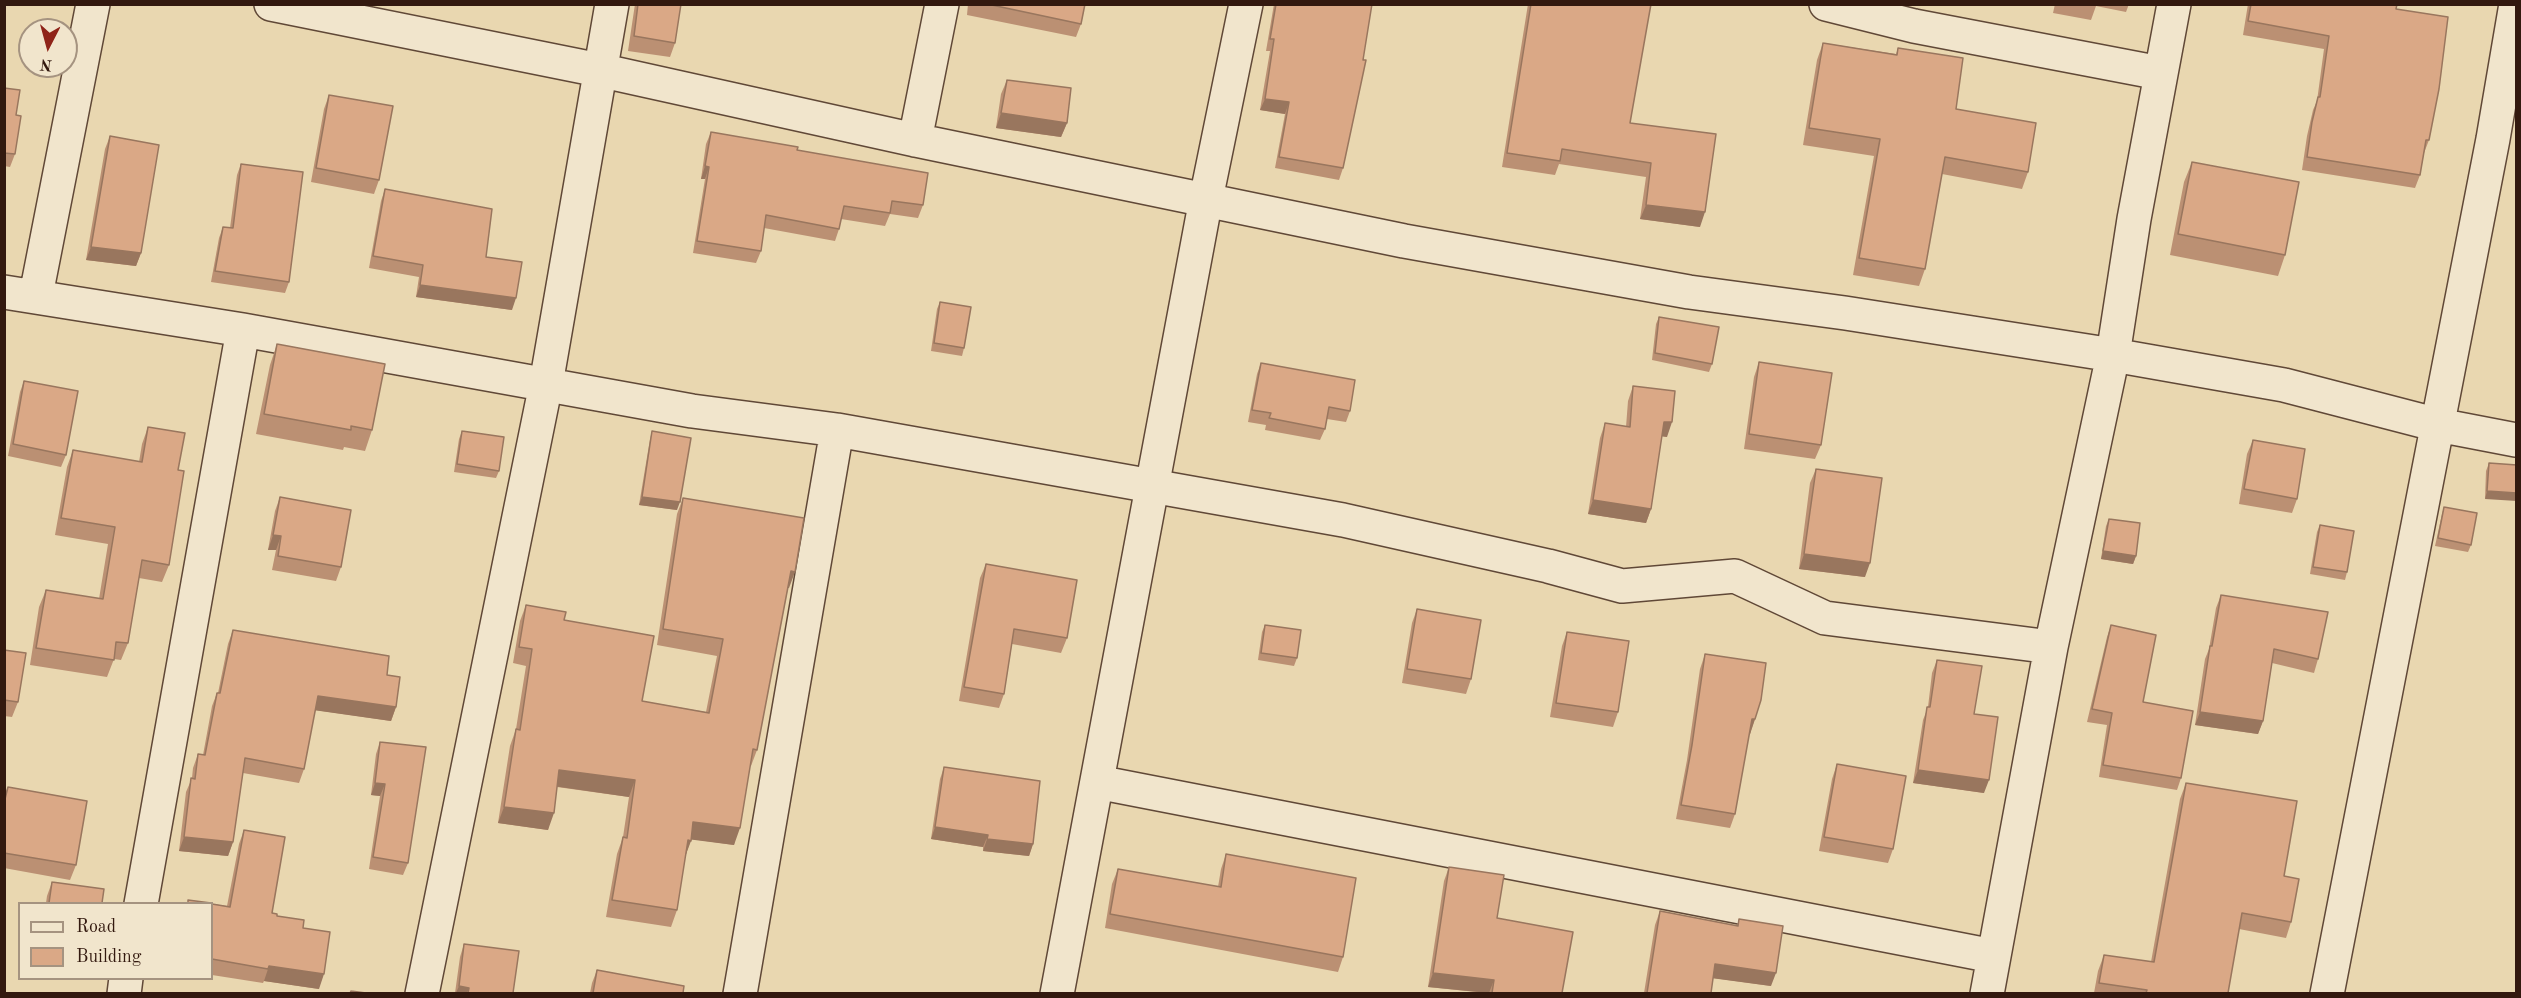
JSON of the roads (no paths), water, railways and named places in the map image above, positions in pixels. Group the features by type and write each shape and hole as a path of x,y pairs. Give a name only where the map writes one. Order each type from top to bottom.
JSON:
{"street":[{"path":"93,4 20,294 243,330 692,411 837,430 1343,519 1548,566 1622,586 1734,576 1825,618 2050,647"},
{"path":"271,4 599,70 915,140 1404,241 1689,292 1845,313 2113,355 2284,386 2438,425 2517,440"},
{"path":"422,993 546,384 612,4"},
{"path":"915,140 942,4"},
{"path":"1057,993 1206,199 1246,4"},
{"path":"1826,4 1914,26 2160,73"},
{"path":"1986,993 2050,647 2113,355 2160,73 2174,4"},
{"path":"2327,993 2438,425 2505,141 2516,4"},
{"path":"141,902 243,330"},
{"path":"740,993 837,430"},
{"path":"1097,782 1993,956"}]}
